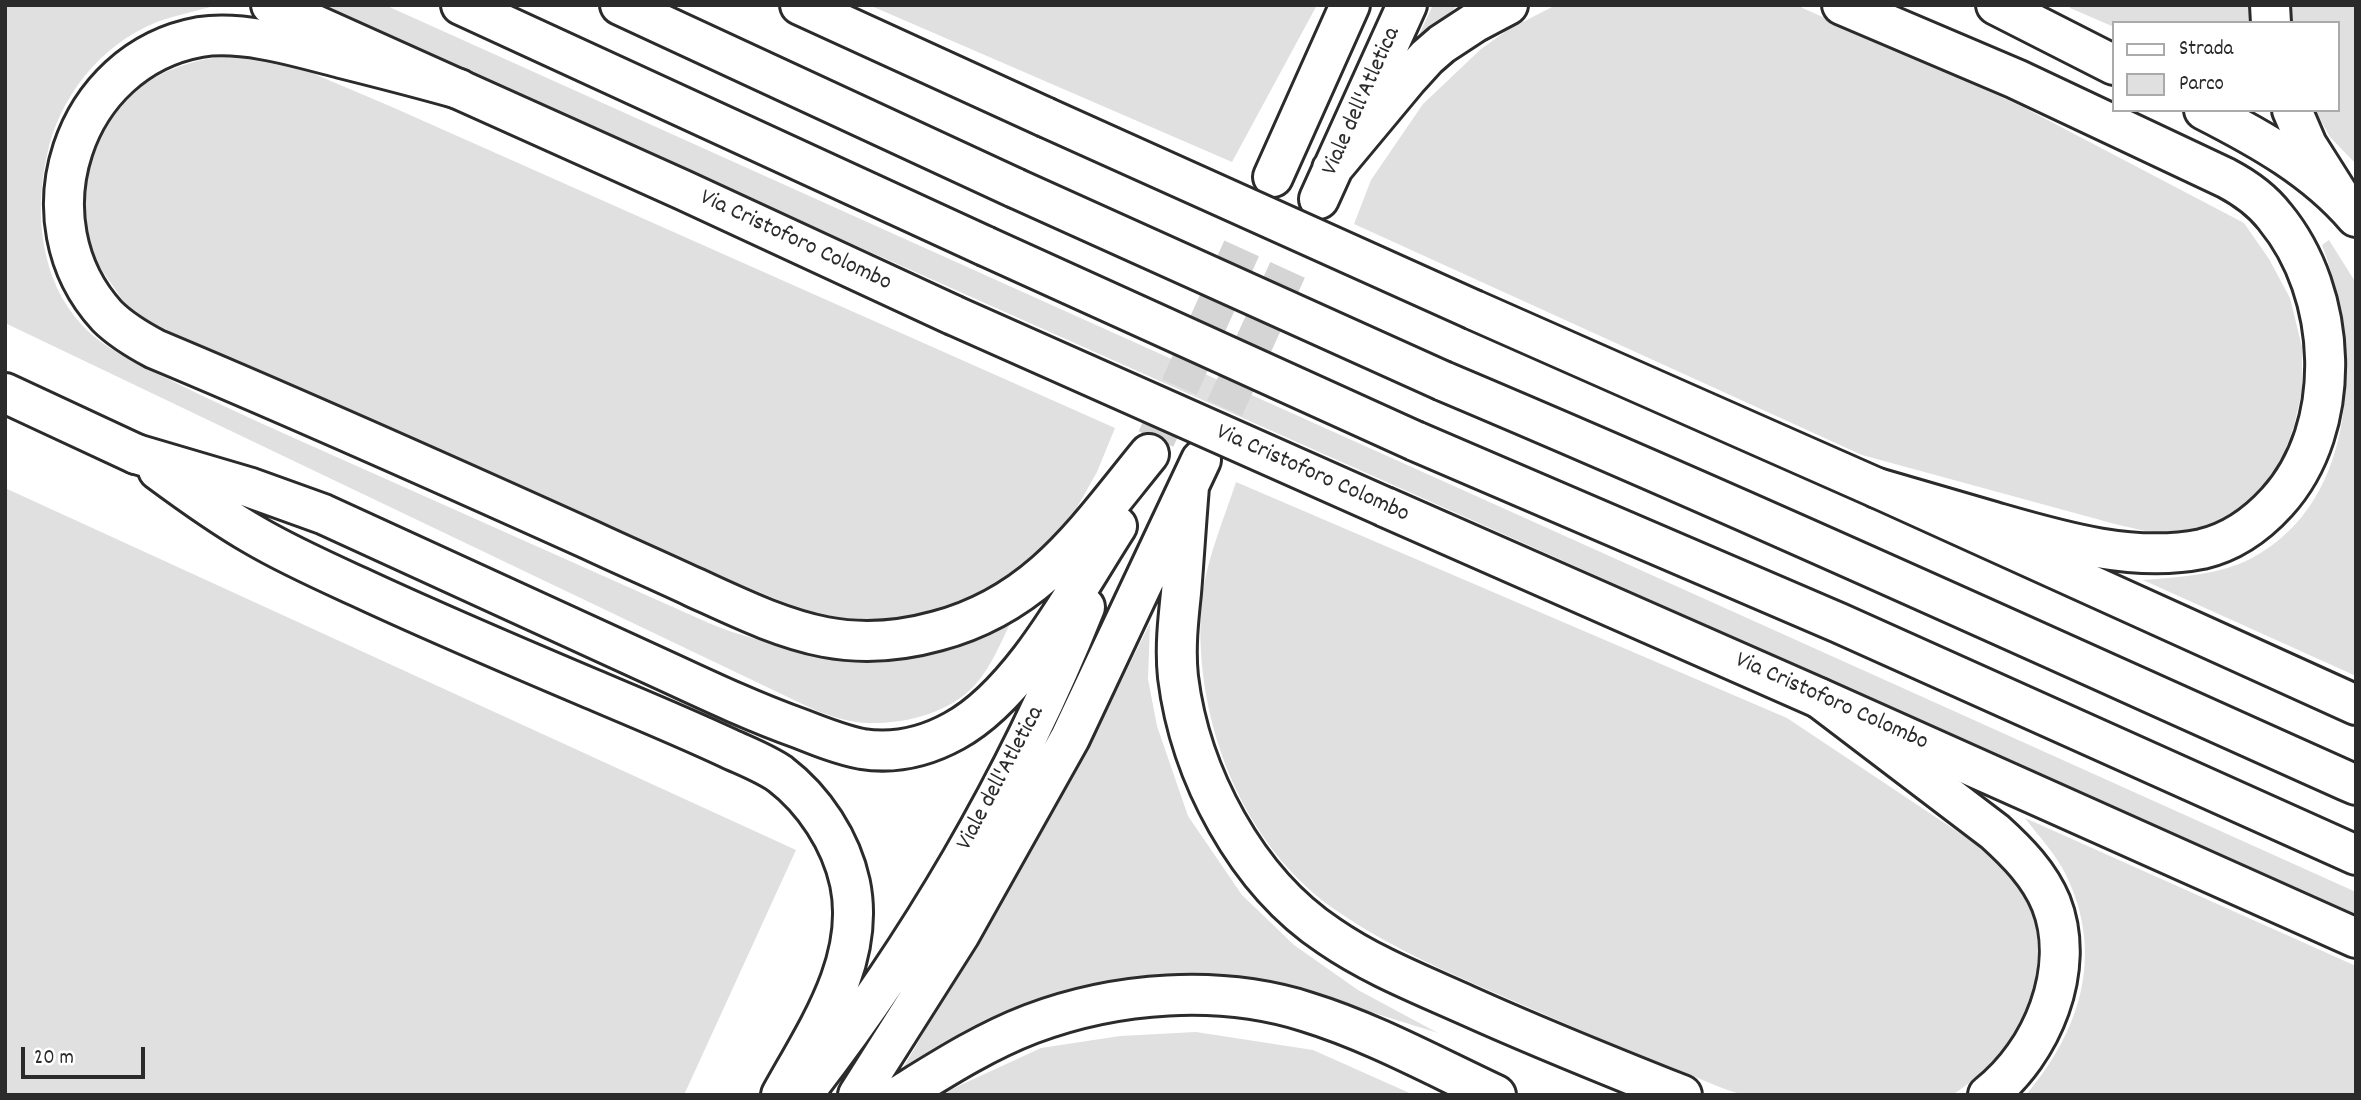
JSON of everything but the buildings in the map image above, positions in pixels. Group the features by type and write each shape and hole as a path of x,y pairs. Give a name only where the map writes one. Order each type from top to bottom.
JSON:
{"main road":[{"name":"Via Cristoforo Colombo","path":"271,5 953,316 2356,938"},
{"path":"461,5 1415,441 1839,623 2356,855"},
{"path":"620,5 1015,188 1443,381 1857,559 2356,785"},
{"path":"800,5 2356,705"},
{"name":"Viale dell'Atletica","path":"1273,177 1350,5"},
{"name":"Viale dell'Atletica","path":"1407,5 1326,184 1407,79 1442,44"},
{"path":"1442,44 1473,5"},
{"path":"1442,44 1508,5"},
{"path":"1842,5 2016,79 2226,177 2244,188 2277,219 2303,263 2313,289 2326,364 2325,389 2316,434 2293,482 2274,506 2252,526 2205,548 2160,554 2057,540 1877,488"},
{"path":"1996,5 2112,64"},
{"name":"Viale dell'Atletica","path":"459,89 293,45 250,38 211,36 167,47 124,72 93,106 80,127 65,180 64,205 66,226 77,267 95,300 107,315 133,337 155,349 462,482 734,606 825,637 870,641 917,636 940,631 999,607 1025,591 1058,563 1152,446 1069,647 998,793 953,872 890,972 803,1095"},
{"path":"2208,112 2281,153 2349,209"},
{"path":"2293,112 2307,145 2349,209"},
{"path":"5,393 136,454 248,487 323,514 768,717 846,746 878,750 924,744 954,731 982,712 1005,690 1046,636 1117,526"},
{"path":"136,454 255,536 302,561 419,615 709,739 778,773 795,788 823,819 835,839 850,882 854,908 853,933 847,960 826,1014 781,1095"},
{"name":"Viale dell'Atletica","path":"858,1095 960,934 1070,738 1195,473 1177,626 1178,677 1199,765 1233,833 1259,872 1312,923 1359,955 1495,1018 1682,1095"},
{"path":"1819,698 2004,841 2030,868 2050,901 2059,942 2059,963 2053,998 2030,1046 2007,1077 1988,1095"},
{"path":"900,1095 989,1043 1047,1019 1077,1009 1109,1003 1190,995 1262,1001 1304,1011 1363,1033 1496,1095"}],"green space":[{"path":"5,5 217,5 157,22 118,44 101,58 72,93 53,134 41,199 41,222 49,266 68,307 82,325 110,348 178,384 277,430 711,624 755,639 820,650 865,653 925,652 965,643 1014,616 986,670 974,686 952,703 911,719 862,723 817,711 5,323"},
{"path":"316,5 385,5 2356,892 2356,914"},
{"path":"869,5 1317,5 1232,162"},
{"path":"1433,5 1457,5 1423,46 1416,41"},
{"path":"1556,5 1796,5 2021,106 2244,223 2269,259 2290,298 2302,347 2302,391 2294,426 2282,460 2272,478 2242,508 2221,521 2172,533 2145,531 2115,524 1862,455 1354,224 1371,180 1423,104 1481,49 1509,29"},
{"path":"2069,5 2250,5 2250,21 2112,21 2112,26 2070,8"},
{"path":"2285,5 2356,5 2356,164 2330,137 2316,112 2340,112 2340,21 2285,21"},
{"path":"250,55 279,59 392,107 1115,428 1097,472 1066,527 1031,564 996,589 963,603 920,616 888,621 810,613 698,567 164,332 144,321 129,308 94,254 86,215 92,158 106,125 129,97 144,85 160,75 194,62"},
{"path":"2329,240 2356,283 2356,676 2143,580 2213,572 2240,564 2288,532 2314,499 2332,460 2342,418 2346,374 2343,329 2335,285 2322,245"},
{"path":"1236,482 1787,718 1988,852 2011,875 2028,905 2037,935 2038,966 2032,997 2019,1025 2001,1052 1978,1075 1952,1095 1764,1097 1741,1094 1623,1048 1453,974 1382,939 1337,911 1304,884 1275,852 1250,816 1231,778 1216,736 1206,694 1201,651 1203,592 1210,560"},
{"path":"5,488 796,850 684,1095 5,1095"},
{"path":"1150,623 1148,679 1157,726 1188,816 1242,895 1294,945 1358,990 1438,1033 1297,989 1180,973 1061,992 993,1018 900,1073 1091,742"},
{"path":"2025,818 2356,966 2356,1095 2026,1095 2061,1045 2081,991 2085,963 2084,934 2078,905 2066,875"},
{"path":"1196,1032 1313,1050 1414,1095 939,1095 1041,1048 1120,1036"}],"tunnel":[{"path":"1156,439 1271,183"},
{"path":"1201,460 1318,203"}]}
